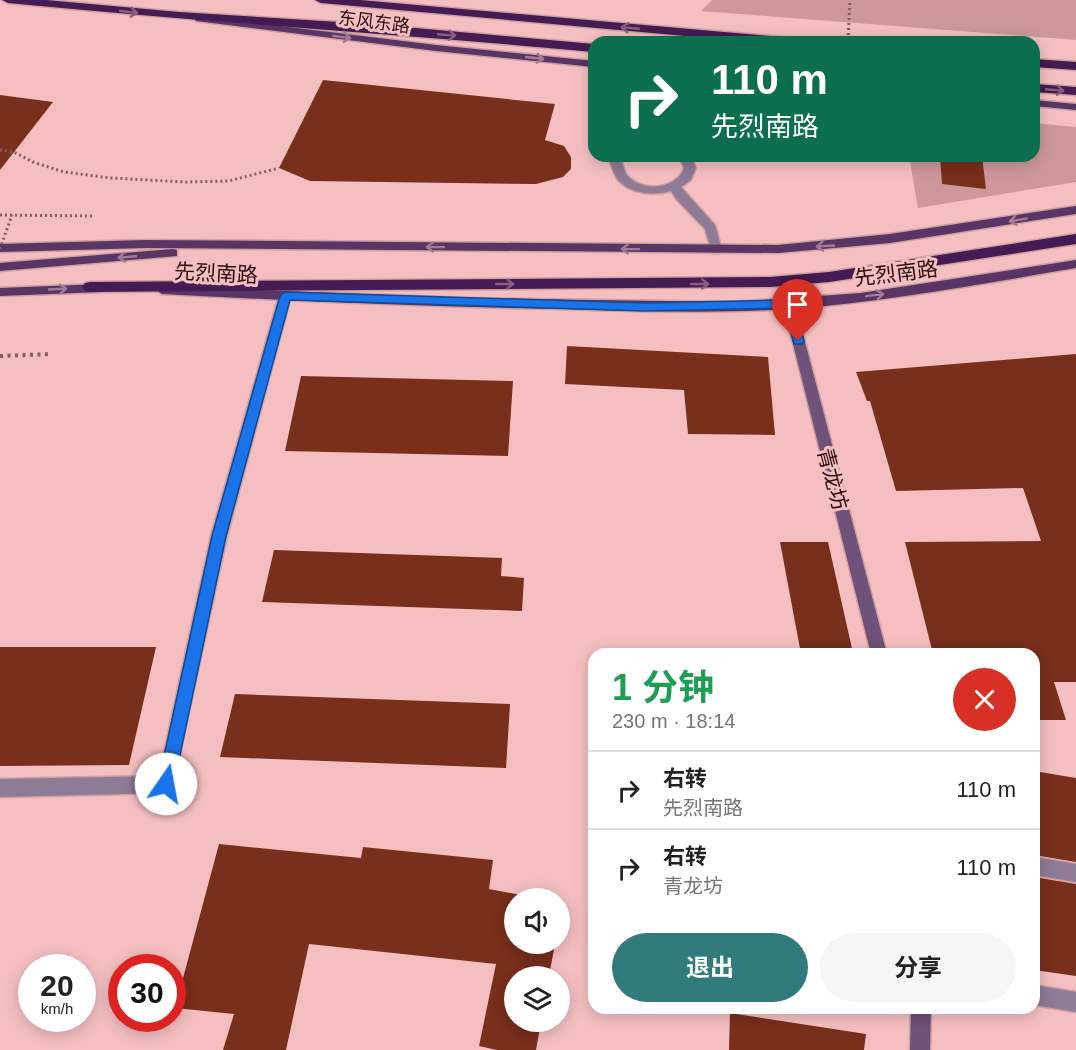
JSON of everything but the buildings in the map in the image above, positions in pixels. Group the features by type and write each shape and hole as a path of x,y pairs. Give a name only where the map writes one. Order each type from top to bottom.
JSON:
{"highway":[{"name":"东风东路","path":"8,0 179,16"},
{"name":"东风东路","path":"321,0 726,36"},
{"path":"179,16 371,28 588,47"},
{"path":"1040,63 1076,66"},
{"path":"1040,89 1076,92"},
{"path":"90,287 719,284 829,277 1076,239"}],"main road":[{"name":"东风东路","path":"179,16 436,48 588,63"},
{"path":"1040,104 1076,107"},
{"name":"先烈南路","path":"0,249 146,244 716,250 838,246 946,232 1076,210"},
{"name":"先烈南路","path":"0,267 269,245"},
{"name":"先烈南路","path":"0,292 90,287 285,296 633,307 724,307 789,304 970,283 1076,264"}],"street":[{"path":"616,162 617,173 627,183 643,189 661,190 675,187 686,180 691,171 689,162"},
{"path":"675,187 681,197 711,228 716,250"},
{"path":"0,788 166,784 219,536 285,296"},
{"name":"青龙坊","path":"789,304 877,648"},
{"path":"1040,867 1076,873"},
{"path":"1040,996 1076,1002"},
{"path":"920,1050 921,1014"}],"path":[{"path":"848,36 850,0"},
{"path":"0,150 14,152 33,162 64,172 122,178 186,182 229,181 279,168"},
{"path":"0,215 95,216"},
{"path":"0,249 12,215"},
{"path":"0,356 52,354"}],"shaded area":[{"path":"712,0 1076,0 1076,40 1040,36 701,11"},
{"path":"1040,124 1076,127 1076,182 918,208 910,162 1040,162"}],"route":[{"path":"166,784 219,536 285,296 644,307 789,304 798,341"}]}
